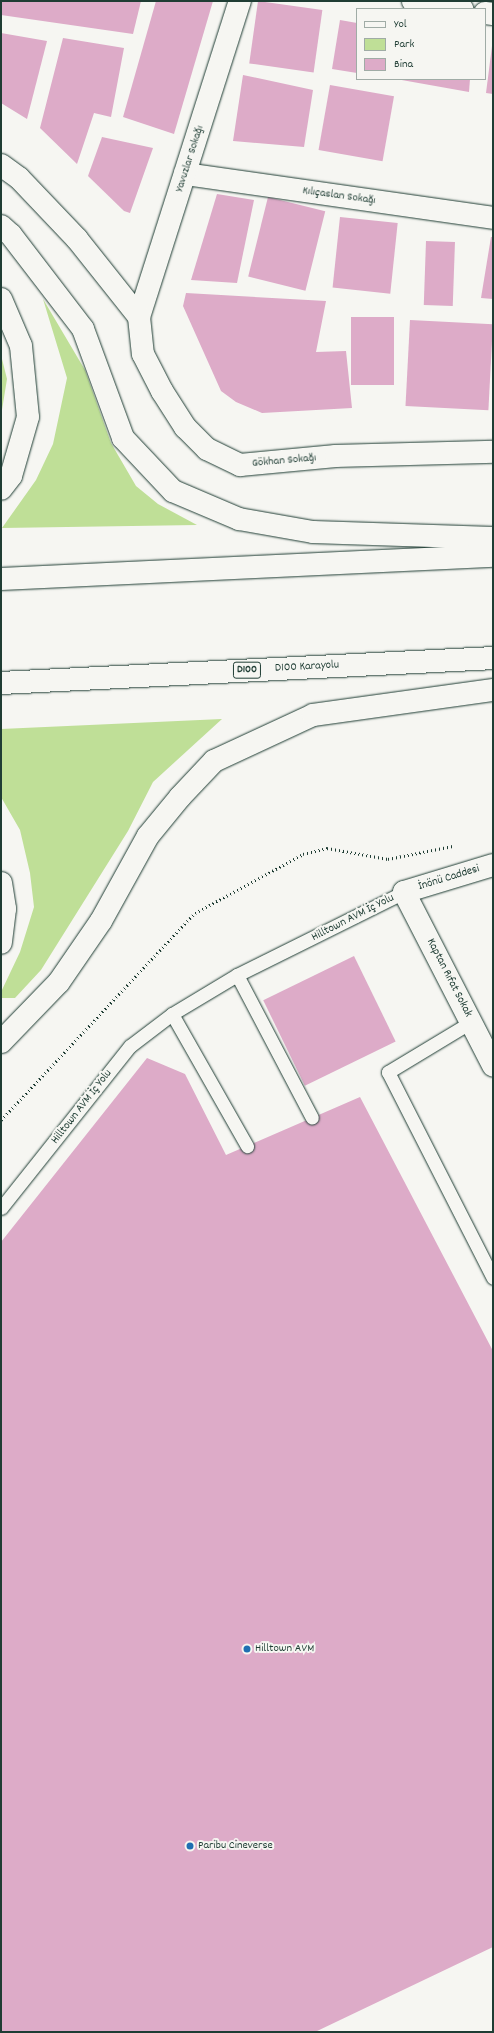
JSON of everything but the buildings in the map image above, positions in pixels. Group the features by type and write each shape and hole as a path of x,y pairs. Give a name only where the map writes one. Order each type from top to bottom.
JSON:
{"main road":[{"name":"Yavuzlar Sokağı","path":"139,317 240,1"},
{"path":"413,1 456,8"},
{"path":"1,165 19,178 77,239 139,317"},
{"name":"Kılıçaslan Sokağı","path":"185,174 493,218"},
{"path":"1,226 11,235 83,329 123,438 173,491 239,519 313,532 493,538"},
{"path":"1,299 21,346 28,417 11,476 1,489"},
{"name":"Gökhan Sokağı","path":"139,317 143,354 162,391 185,427 207,449 240,465 336,456 493,452"},
{"path":"1,578 493,556"},
{"name":"D100 Karayolu","path":"1,683 493,658"},
{"path":"1,1042 59,982 101,921 148,836 180,796 214,762 313,715 493,690"},
{"name":"İnönü Caddesi","path":"404,892 493,865"},
{"path":"1,883 5,909 1,943"},
{"name":"Kaptan Rıfat Sokak","path":"404,892 493,1065"}],"lane":[{"name":"Hilltown AVM İç Yolu","path":"1,1208 130,1046 172,1014 237,976 404,892"},
{"path":"237,976 312,1118"},
{"path":"172,1014 247,1146"},
{"path":"471,1022 388,1072 493,1278"}],"path":[{"path":"1,1120 195,913 303,854 321,849 327,848 388,859 455,846"}],"green space":[{"path":"43,299 85,370 111,443 136,486 158,504 197,525 2,528 36,480 53,444 67,378"},
{"path":"1,355 7,379 1,416"},
{"path":"222,719 153,782 128,831 41,970 15,998 1,998 1,992 20,952 34,907 30,873 20,830 1,797 1,729"}],"place":[{"name":"Hilltown AVM","path":"247,1649"},
{"name":"Paribu Cineverse","path":"190,1846"}]}
